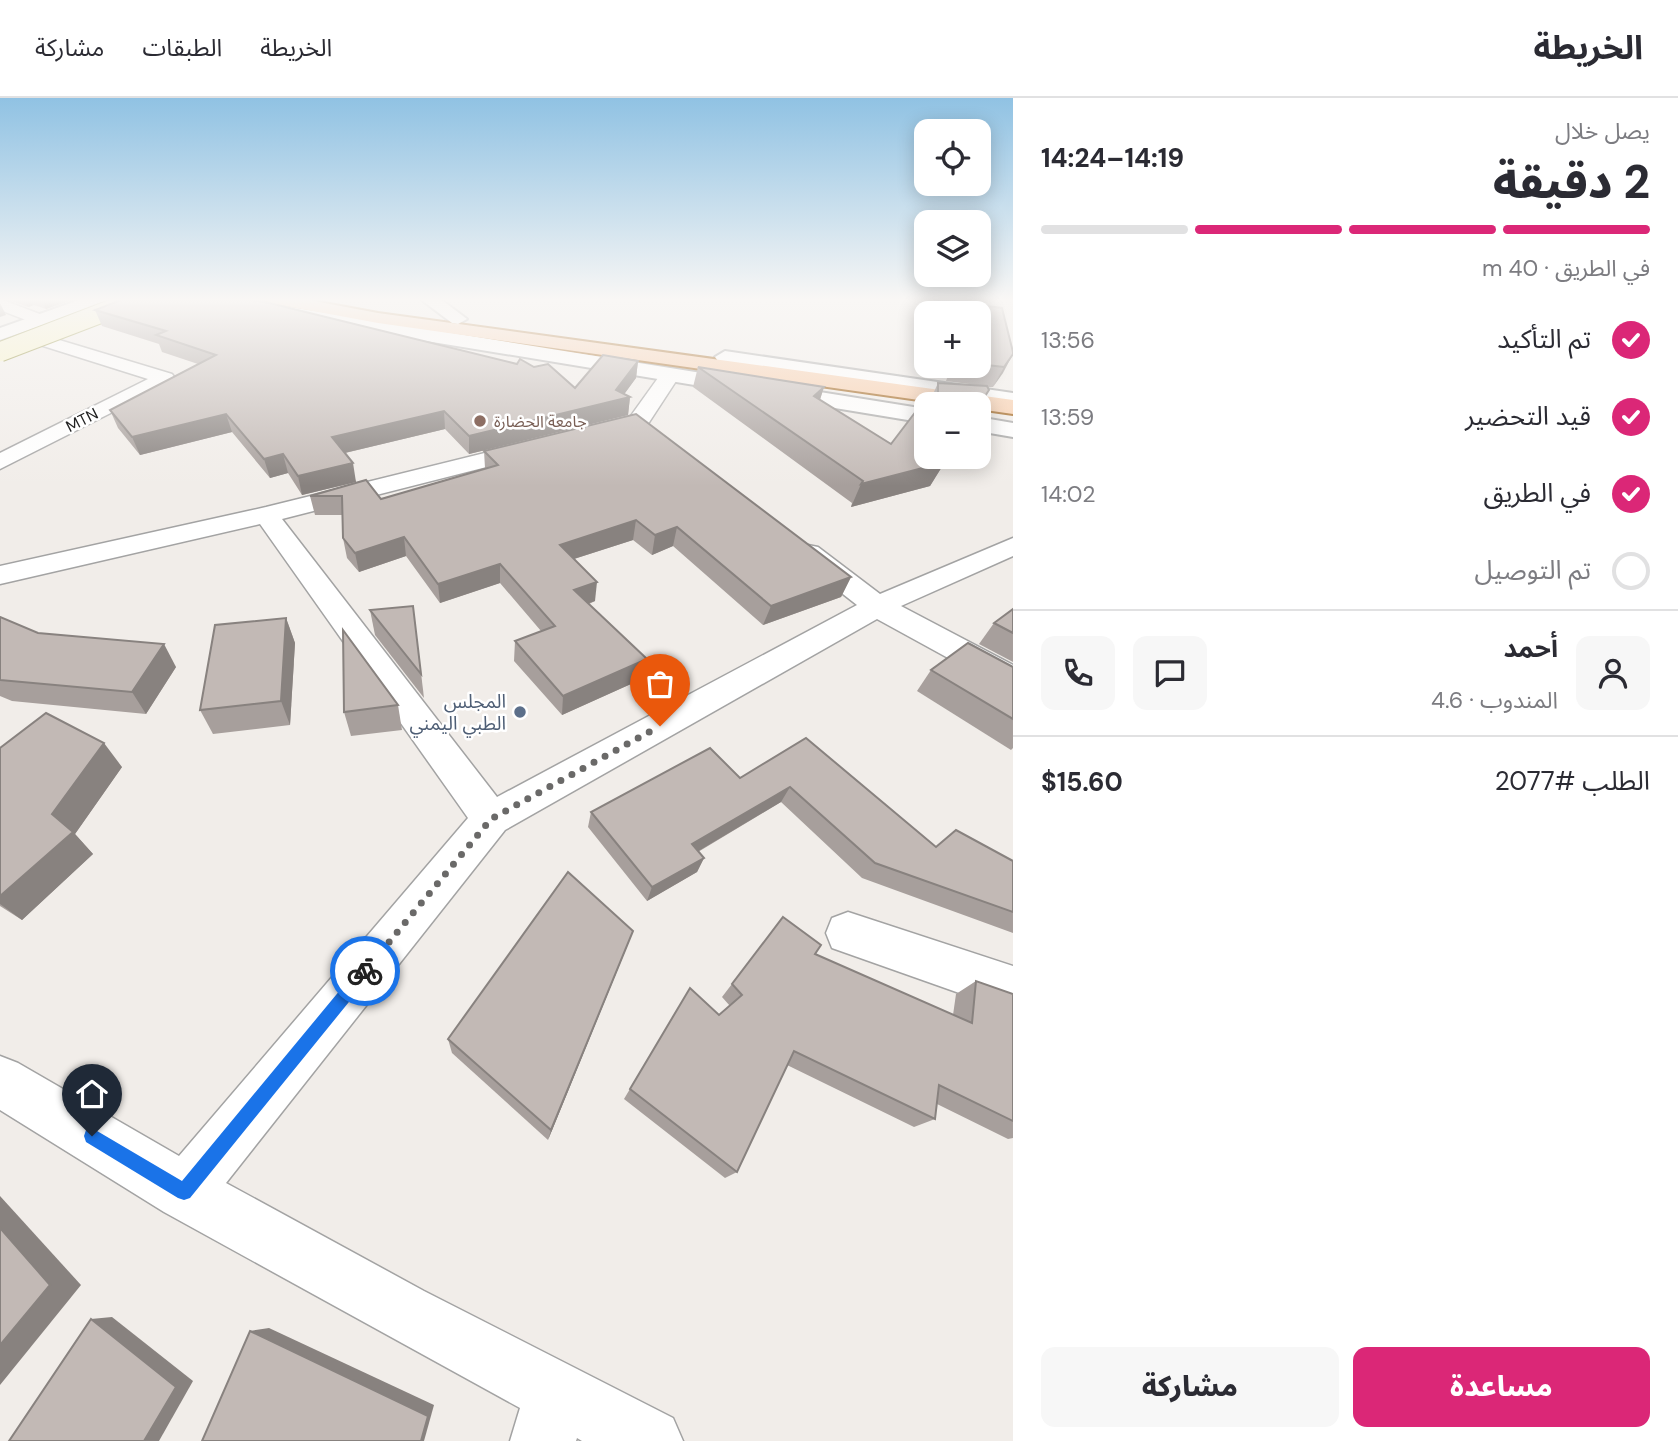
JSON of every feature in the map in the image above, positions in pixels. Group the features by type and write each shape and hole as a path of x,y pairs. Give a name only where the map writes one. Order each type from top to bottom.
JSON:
{"main road":[{"path":"620,361 914,405"},
{"path":"682,361 1013,407"},
{"path":"991,417 1013,420"}],"street":[{"name":"MTN","path":"0,462 165,378 109,361"},
{"path":"586,361 914,414"},
{"path":"751,361 1013,398"},
{"path":"0,575 266,515 638,422 670,375"},
{"path":"638,422 659,439"},
{"path":"991,426 1013,430"},
{"path":"266,515 491,819"},
{"path":"790,539 877,606 1013,679"},
{"path":"184,1192 491,819 877,606 1013,546"},
{"path":"848,933 1013,989"},
{"path":"0,1081 550,1418 650,1441"}],"building":[{"path":"205,361 503,361 517,364 523,361 534,367 548,364 575,388 598,361 638,361 616,390 630,397 469,436 444,411 332,437 353,463 298,476 283,454 264,459 226,414 132,437 110,410"},
{"path":"991,361 1008,361 1004,367 991,366"},
{"path":"698,367 824,387 814,396 891,444 914,414 914,469 919,469 861,484 863,481"},
{"path":"938,383 987,386 989,390 938,392"},
{"path":"636,414 851,577 771,606 677,527 655,535 636,520 560,545 597,582 574,590 647,659 563,696 515,641 555,626 500,564 438,584 404,537 355,553 343,538 342,496 310,496 366,480 381,499 498,465 484,451"},
{"path":"413,606 421,674 370,610"},
{"path":"1013,609 1013,633 994,623"},
{"path":"0,617 38,633 164,644 132,692 0,680"},
{"path":"286,618 281,701 200,710 215,625"},
{"path":"343,630 398,705 344,712"},
{"path":"968,643 1013,667 1013,719 931,670"},
{"path":"46,713 104,743 52,814 73,832 0,896 0,748"},
{"path":"806,738 936,847 956,830 1013,861 1013,912 875,863 790,787 692,844 704,858 652,887 591,812 710,748 740,778"},
{"path":"568,872 633,931 551,1130 448,1039"},
{"path":"783,917 821,945 815,954 972,1023 976,981 1013,994 1013,1121 939,1085 935,1119 794,1051 737,1172 630,1089 690,988 719,1015 742,995 732,984"},
{"path":"0,1228 50,1285 0,1345"},
{"path":"91,1319 176,1387 144,1441 9,1441"},
{"path":"250,1331 428,1416 421,1441 202,1441"}],"way so far":[{"path":"365,971 491,819 660,726"}],"place":[{"name":"جامعة الحضارة","path":"480,421"},
{"name":"المجلس الطبي اليمني","path":"520,712"}],"route":[{"path":"92,1136 184,1192 365,971"}]}
